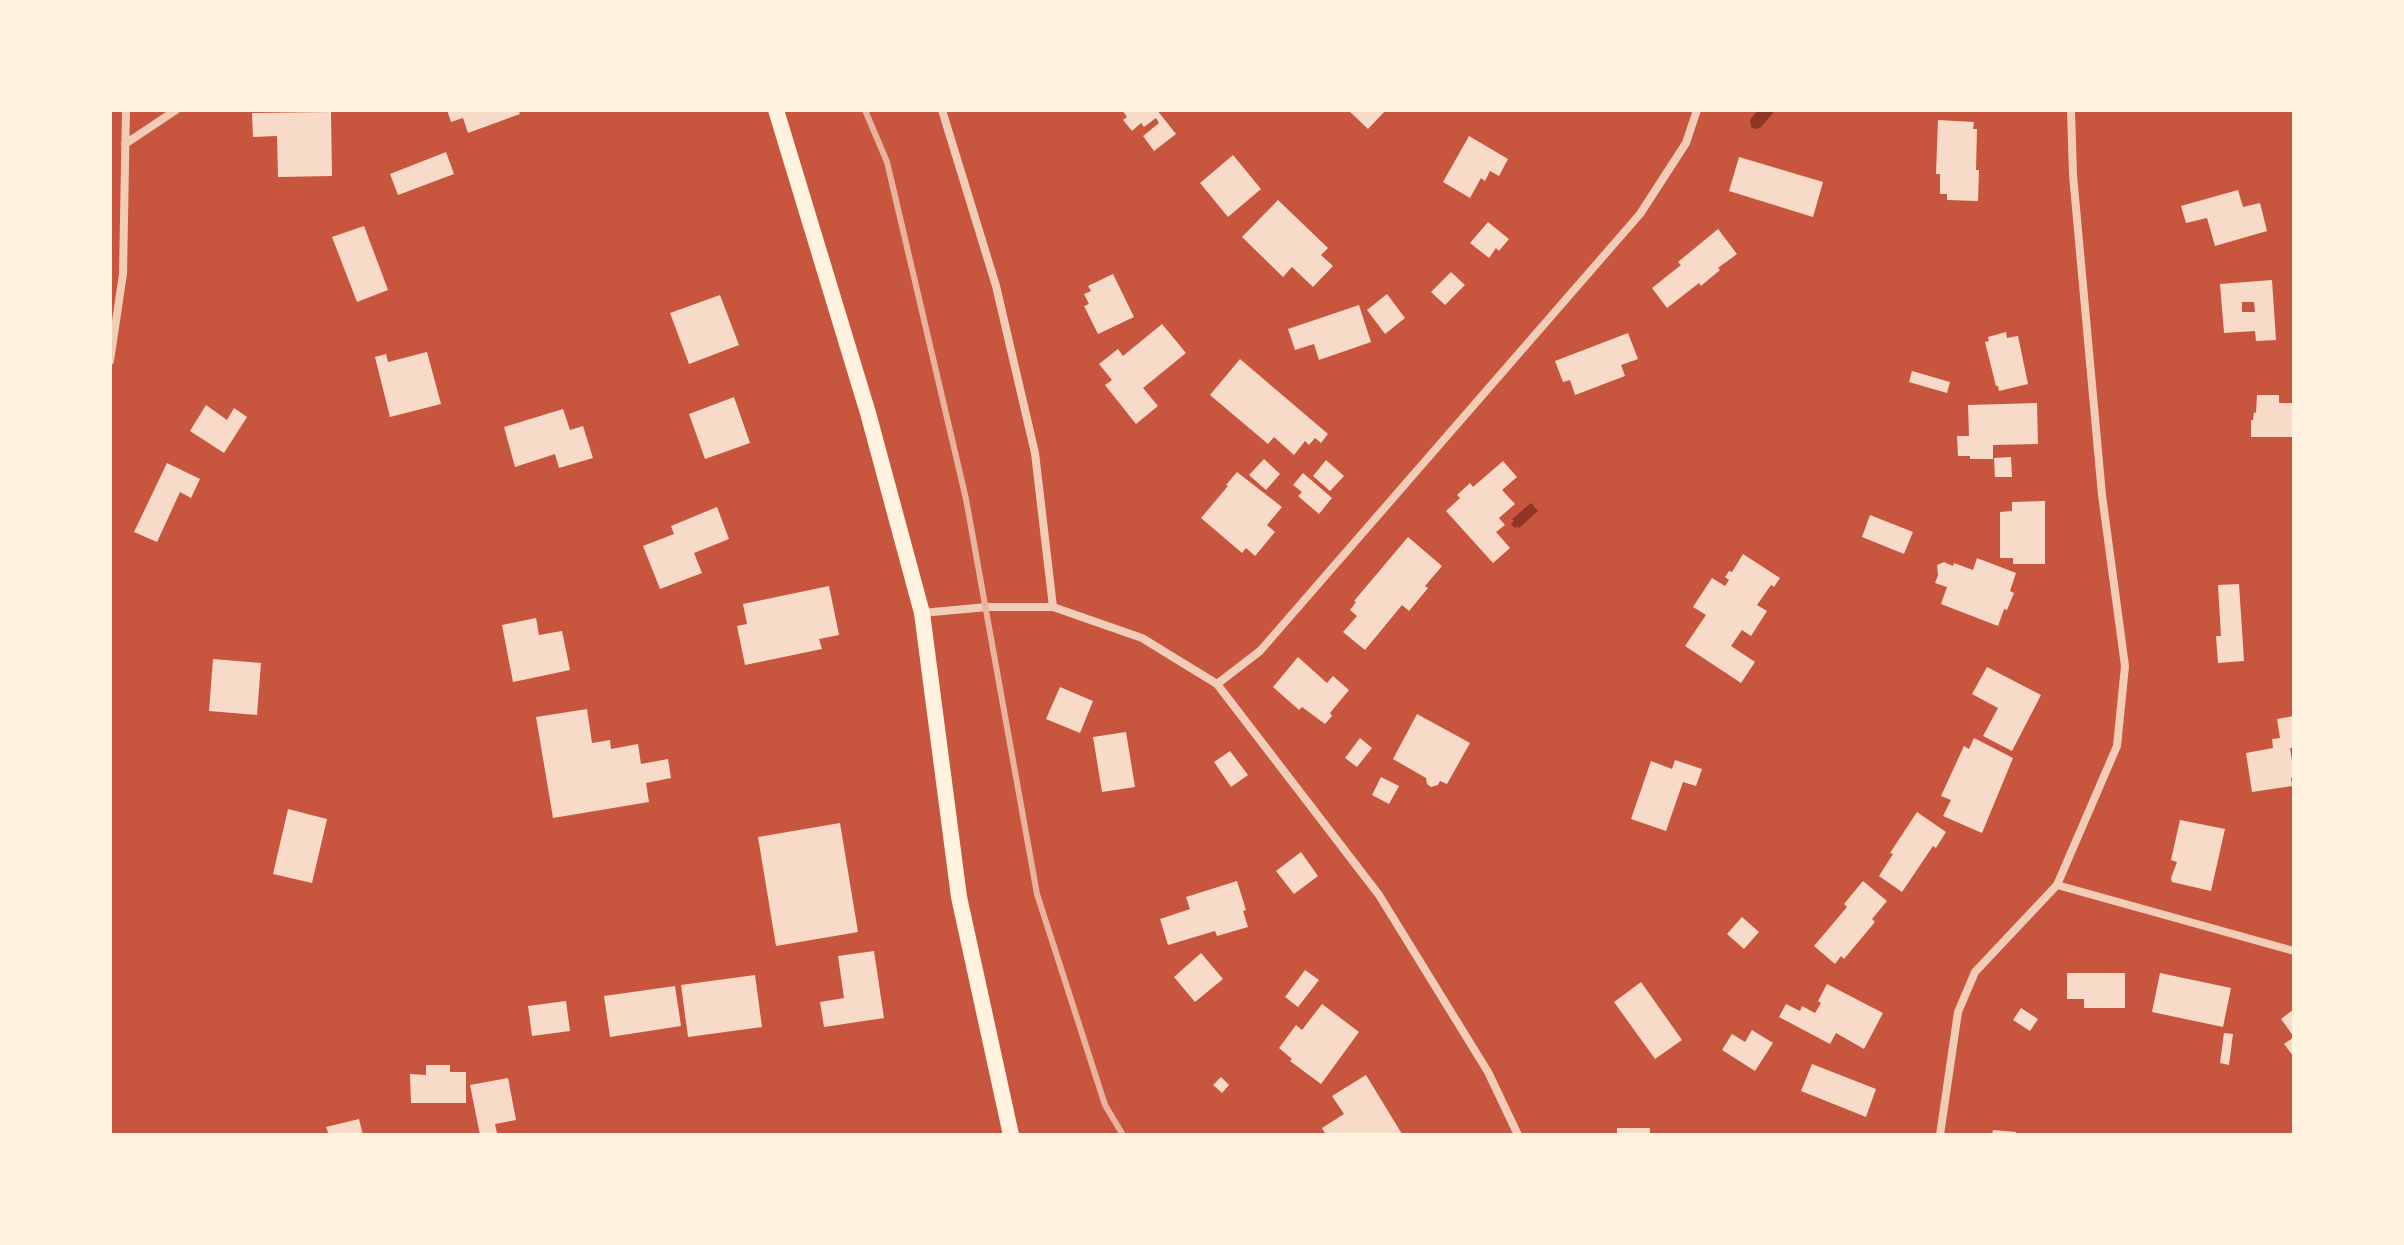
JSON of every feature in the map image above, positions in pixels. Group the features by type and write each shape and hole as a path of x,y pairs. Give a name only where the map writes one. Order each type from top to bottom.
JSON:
{"main road":[{"path":"776,110 868,413 922,613 959,897 1011,1135"}],"street":[{"path":"110,361 123,274 126,110"},
{"path":"125,144 176,110"},
{"path":"942,110 996,286 1031,438 1053,607"},
{"path":"1217,684 1260,651 1640,214 1686,143 1697,110"},
{"path":"1940,1135 1958,1012 1975,972 2057,885 2117,746 2125,666 2102,495 2074,190 2071,110"},
{"path":"922,613 987,607 1053,607 1142,638 1217,684 1379,895 1488,1072 1518,1135"},
{"path":"2057,885 2294,951"}],"shaded area":[{"path":"1758,110 1773,110 1773,113 1760,128 1755,129 1751,127 1750,120"},
{"path":"1531,503 1538,511 1515,528 1511,524 1512,519"}],"building":[{"path":"447,110 518,110 520,114 468,133 463,118 451,122"},
{"path":"1122,110 1157,110 1176,134 1154,151 1143,136 1159,123 1156,118 1144,127 1141,123 1132,131 1123,120 1127,117"},
{"path":"1348,110 1386,110 1368,129"},
{"path":"331,112 332,176 278,177 277,136 253,137 252,113"},
{"path":"1938,120 1974,122 1973,129 1977,129 1978,201 1947,200 1947,194 1940,194 1940,174 1936,174"},
{"path":"1469,136 1508,159 1499,176 1490,171 1485,181 1481,178 1470,198 1443,182"},
{"path":"446,152 454,174 398,195 390,174"},
{"path":"1233,155 1261,189 1228,217 1200,183"},
{"path":"1739,157 1823,182 1813,217 1729,191"},
{"path":"2238,190 2243,207 2260,203 2267,231 2215,246 2207,218 2186,223 2181,206"},
{"path":"1278,200 1328,248 1321,255 1333,266 1313,287 1292,267 1283,277 1242,237"},
{"path":"1488,222 1509,239 1499,251 1496,248 1489,258 1470,243"},
{"path":"364,226 388,290 357,302 332,237"},
{"path":"1718,229 1737,254 1701,286 1699,283 1667,308 1652,288"},
{"path":"1451,272 1465,285 1445,305 1431,292"},
{"path":"1113,274 1134,317 1098,334 1084,306 1089,304 1084,294 1091,291 1088,286"},
{"path":"2272,280 2276,340 2256,341 2255,331 2224,333 2220,284","holes":["2242,302 2254,302 2255,312 2242,312"]},
{"path":"1387,294 1405,318 1385,334 1367,310"},
{"path":"720,295 739,345 689,364 670,313"},
{"path":"1359,305 1371,342 1319,360 1314,344 1295,350 1288,329"},
{"path":"1162,324 1186,353 1143,388 1158,406 1136,424 1105,385 1112,380 1099,364 1118,349 1123,356"},
{"path":"2006,332 2007,338 2018,336 2028,384 1999,391 1985,342 1989,341 1988,337"},
{"path":"1628,333 1638,359 1621,365 1625,376 1575,395 1570,380 1563,382 1555,361"},
{"path":"427,352 441,404 390,417 375,357 386,354 388,362"},
{"path":"1240,359 1328,434 1321,443 1315,438 1309,445 1305,441 1294,455 1274,437 1268,444 1210,395"},
{"path":"1912,371 1950,382 1947,393 1909,382"},
{"path":"2257,395 2279,395 2279,403 2294,403 2294,437 2251,437 2251,420 2256,413"},
{"path":"734,397 750,443 705,459 689,414"},
{"path":"2037,403 2038,444 1993,445 1993,459 1958,456 1957,436 1969,436 1968,405"},
{"path":"206,405 227,420 234,408 247,417 224,453 190,431"},
{"path":"563,409 570,430 583,426 593,458 559,468 555,454 515,467 504,427"},
{"path":"2011,457 2012,477 1995,477 1994,458"},
{"path":"1264,459 1280,474 1266,490 1249,475"},
{"path":"1326,460 1344,476 1330,491 1313,476"},
{"path":"1503,461 1517,477 1502,490 1515,504 1499,518 1505,525 1496,532 1510,548 1493,563 1446,511 1470,483 1473,487"},
{"path":"167,463 200,479 191,498 180,492 157,542 134,532"},
{"path":"1237,472 1282,507 1267,525 1275,532 1255,556 1246,548 1242,553 1201,518"},
{"path":"1303,473 1332,498 1319,514 1298,496 1302,492 1293,485"},
{"path":"2045,501 2045,564 2013,564 2013,558 2000,558 2000,512 2012,511 2012,502"},
{"path":"717,507 729,539 694,553 702,573 660,589 643,546 674,534 671,526"},
{"path":"1870,515 1913,532 1904,554 1862,537"},
{"path":"1408,537 1442,566 1409,611 1402,605 1365,650 1343,632 1357,616 1350,610 1354,601"},
{"path":"1743,554 1780,578 1757,605 1767,611 1751,636 1742,630 1731,646 1755,662 1741,683 1685,646 1706,615 1693,607 1712,578 1725,586 1729,580 1725,577 1729,571 1732,572"},
{"path":"1977,558 2016,573 2010,591 2014,593 1998,626 1941,604 1947,587 1935,583 1937,565 1944,562 1953,566 1954,563 1973,570"},
{"path":"2239,584 2244,661 2218,663 2216,636 2221,636 2218,585"},
{"path":"829,586 839,635 819,639 822,649 745,665 737,626 747,624 743,604"},
{"path":"536,618 539,635 562,631 570,670 513,682 502,625"},
{"path":"1298,657 1327,683 1333,676 1349,690 1325,724 1302,707 1299,710 1273,687"},
{"path":"213,659 261,663 257,715 209,711"},
{"path":"1987,667 2041,695 2012,751 1983,736 1998,708 1972,694"},
{"path":"1060,687 1093,701 1080,733 1046,719"},
{"path":"587,709 592,743 610,740 611,749 638,744 641,764 668,759 671,778 646,783 649,802 553,818 536,717"},
{"path":"1417,714 1470,743 1447,784 1440,781 1431,787 1426,778 1393,759"},
{"path":"2294,716 2294,748 2290,748 2294,774 2292,786 2252,792 2246,753 2273,748 2272,739 2280,738 2277,719"},
{"path":"1126,732 1135,787 1102,792 1093,737"},
{"path":"1360,738 1372,748 1357,767 1345,758"},
{"path":"1974,738 2013,758 1982,833 1943,816 1951,800 1941,796 1964,746 1969,749"},
{"path":"1230,751 1248,775 1231,787 1214,762"},
{"path":"1675,760 1702,769 1696,786 1683,782 1666,831 1631,819 1651,761 1672,769"},
{"path":"1381,777 1399,786 1389,804 1372,795"},
{"path":"288,809 327,819 312,883 273,874"},
{"path":"1917,812 1946,832 1902,892 1879,876"},
{"path":"2180,820 2225,829 2211,891 2172,882 2177,862 2171,860"},
{"path":"840,823 858,932 776,946 758,837"},
{"path":"1301,852 1318,876 1294,894 1276,871"},
{"path":"1237,881 1248,927 1217,936 1215,931 1168,945 1160,919 1190,909 1186,897"},
{"path":"1863,881 1887,901 1872,919 1875,922 1844,959 1841,956 1835,964 1814,946 1847,907 1844,904"},
{"path":"1742,917 1759,932 1744,949 1727,934"},
{"path":"874,951 884,1018 824,1027 820,1002 844,998 838,956"},
{"path":"1201,953 1223,979 1195,1002 1174,977"},
{"path":"1305,970 1319,980 1298,1007 1285,997"},
{"path":"2067,973 2125,973 2125,1008 2084,1008 2084,999 2067,999"},
{"path":"2160,973 2231,988 2223,1027 2152,1012"},
{"path":"755,975 762,1027 688,1037 681,985"},
{"path":"1641,982 1682,1040 1655,1059 1614,1002"},
{"path":"1827,984 1883,1013 1864,1049 1836,1033 1830,1044 1779,1017 1786,1004 1800,1011 1802,1006 1815,1013"},
{"path":"675,986 681,1026 610,1037 604,996"},
{"path":"566,1001 570,1031 532,1036 528,1006"},
{"path":"1322,1004 1359,1032 1321,1084 1290,1061 1292,1059 1279,1048 1296,1025 1302,1030"},
{"path":"2021,1008 2038,1019 2030,1031 2013,1020"},
{"path":"2294,1009 2294,1037 2281,1019"},
{"path":"1752,1030 1773,1043 1755,1071 1722,1050 1732,1034 1745,1042"},
{"path":"2224,1033 2233,1034 2229,1065 2220,1063"},
{"path":"2294,1037 2294,1057 2284,1044"},
{"path":"1812,1064 1876,1089 1866,1117 1801,1091"},
{"path":"426,1065 450,1065 450,1072 466,1072 466,1103 411,1103 410,1074 426,1075"},
{"path":"1366,1075 1402,1134 1326,1135 1322,1128 1344,1114 1332,1096"},
{"path":"1221,1077 1229,1085 1222,1093 1213,1085"},
{"path":"508,1078 516,1120 495,1124 497,1133 480,1135 470,1085"},
{"path":"359,1119 363,1135 329,1135 326,1127"},
{"path":"1617,1128 1650,1128 1650,1135 1617,1135"},
{"path":"1993,1130 2016,1132 2016,1135 1992,1135"}],"railway":[{"path":"865,110 887,162 966,499 1037,894 1105,1105 1123,1135"}]}
